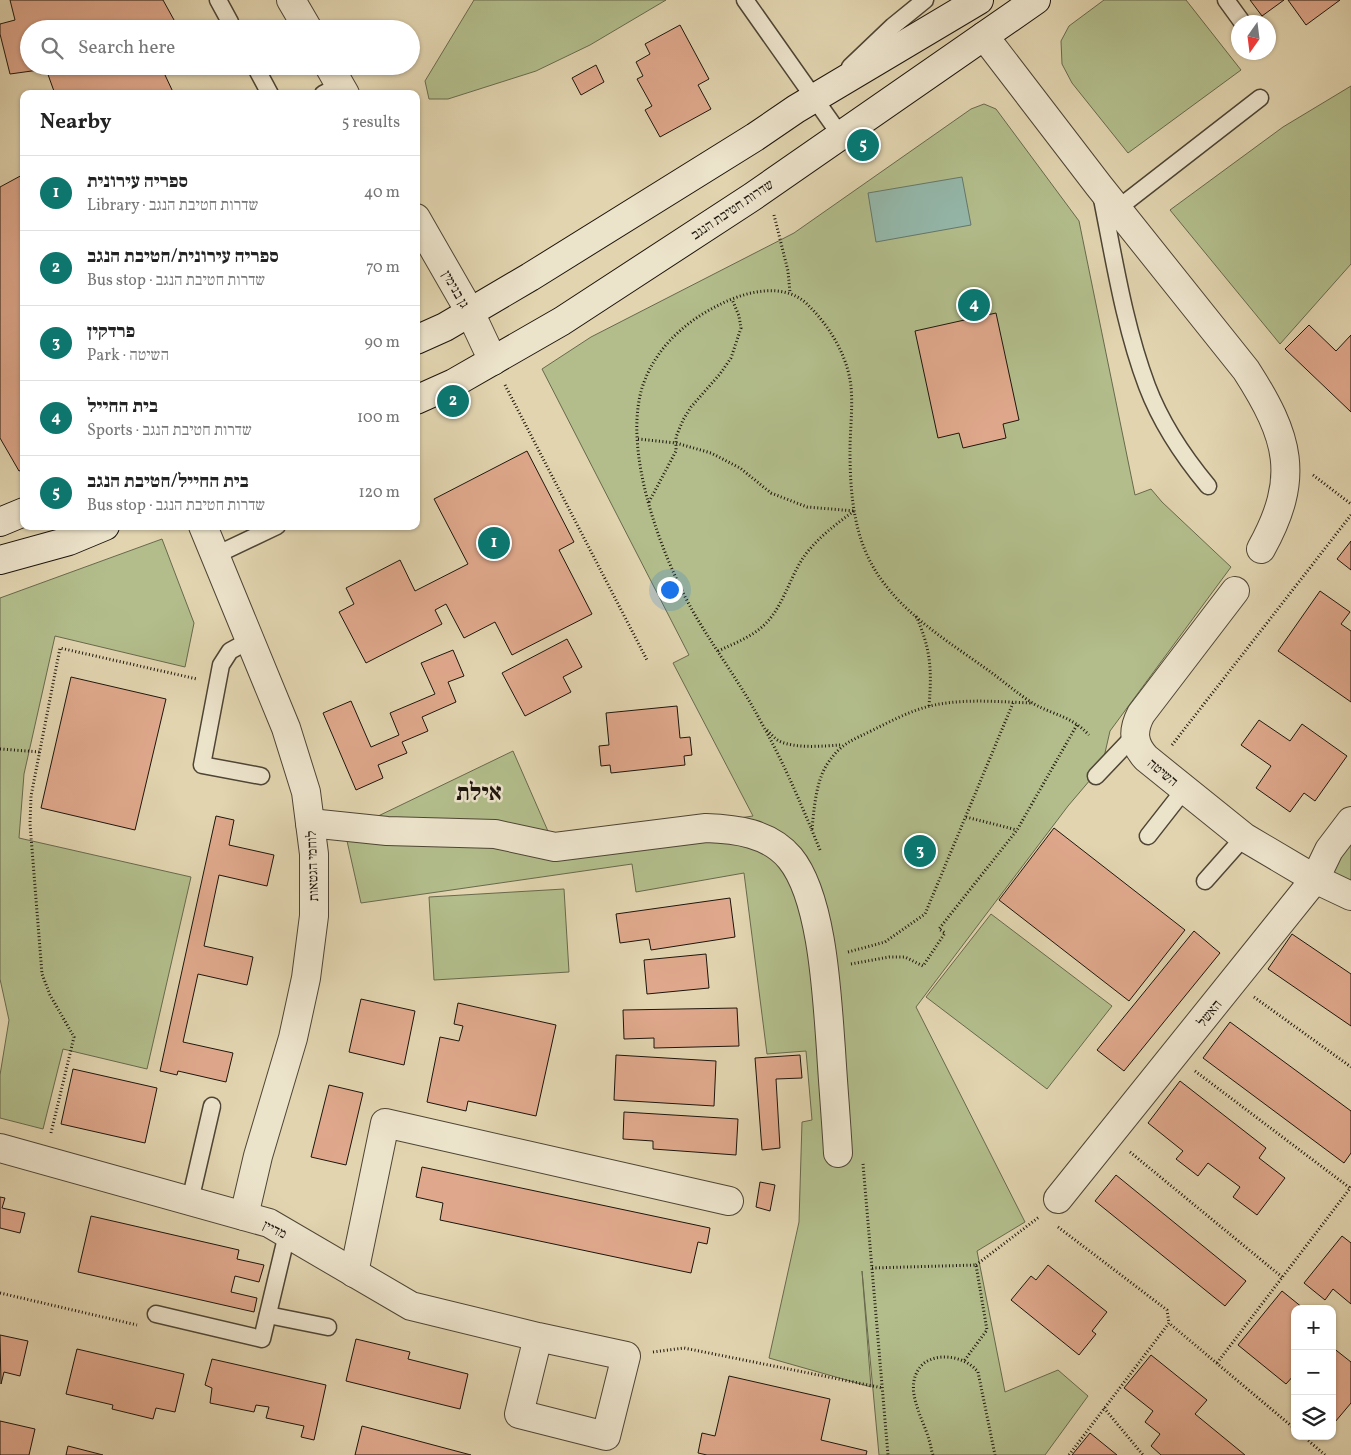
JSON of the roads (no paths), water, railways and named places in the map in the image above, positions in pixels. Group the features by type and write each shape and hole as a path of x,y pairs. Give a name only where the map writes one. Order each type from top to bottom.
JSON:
{"street":[{"path":"291,0 303,20"},
{"path":"420,338 445,327 530,278 819,95 979,0"},
{"name":"שדרות חטיבת הנגב","path":"420,398 454,383 562,321 842,136 1036,0"},
{"path":"984,36 1117,209 1246,370 1265,400 1278,428 1284,453 1286,476 1278,516 1261,549"},
{"name":"גן בנימין","path":"420,227 470,312 493,361"},
{"path":"0,522 20,514"},
{"path":"0,560 69,541 96,530"},
{"name":"לוחמי הגטאות","path":"205,530 286,728 306,792 314,854 314,916 306,978 293,1038 258,1156 244,1216"},
{"path":"0,568 30,552"},
{"path":"1134,736 1141,714 1235,590"},
{"name":"השיטה","path":"1134,736 1135,744 1139,751 1184,790 1244,837 1315,879 1351,896"},
{"name":"האשל","path":"1058,1199 1315,879 1329,850 1351,821"},
{"path":"310,823 387,831 495,834 555,847 706,828 730,828 753,833 774,845 789,857 795,866 808,890 816,920 851,1157"},
{"path":"354,1273 385,1124 729,1201"},
{"name":"מדיין","path":"0,1148 269,1223 411,1306 626,1356 606,1436 518,1414 538,1337"}],"lane":[{"path":"218,0 229,20"},
{"path":"745,0 819,95 842,136"},
{"path":"819,95 893,26 925,0"},
{"path":"1226,0 1237,15"},
{"path":"260,75 268,90"},
{"path":"1117,209 1260,98"},
{"path":"1099,186 1129,327 1148,387 1177,445 1208,486"},
{"path":"216,555 269,530"},
{"path":"250,640 230,651 225,656 221,665 202,765 261,776"},
{"path":"1096,776 1134,736"},
{"path":"1148,836 1184,790"},
{"path":"1205,880 1244,837"},
{"path":"190,1201 212,1106"},
{"path":"156,1314 262,1339 287,1234"},
{"path":"268,1315 328,1327"}],"water":[{"path":"962,177 971,225 876,242 868,193"}],"place":[{"name":"בית החייל/חטיבת הנגב","path":"863,145"},
{"name":"בית החייל","path":"974,305"},
{"name":"ספריה עירונית/חטיבת הנגב","path":"453,401"},
{"name":"ספריה עירונית","path":"494,543"},
{"name":"פרדקין","path":"920,851"}],"district":[{"name":"אילת","path":"479,792"}]}
